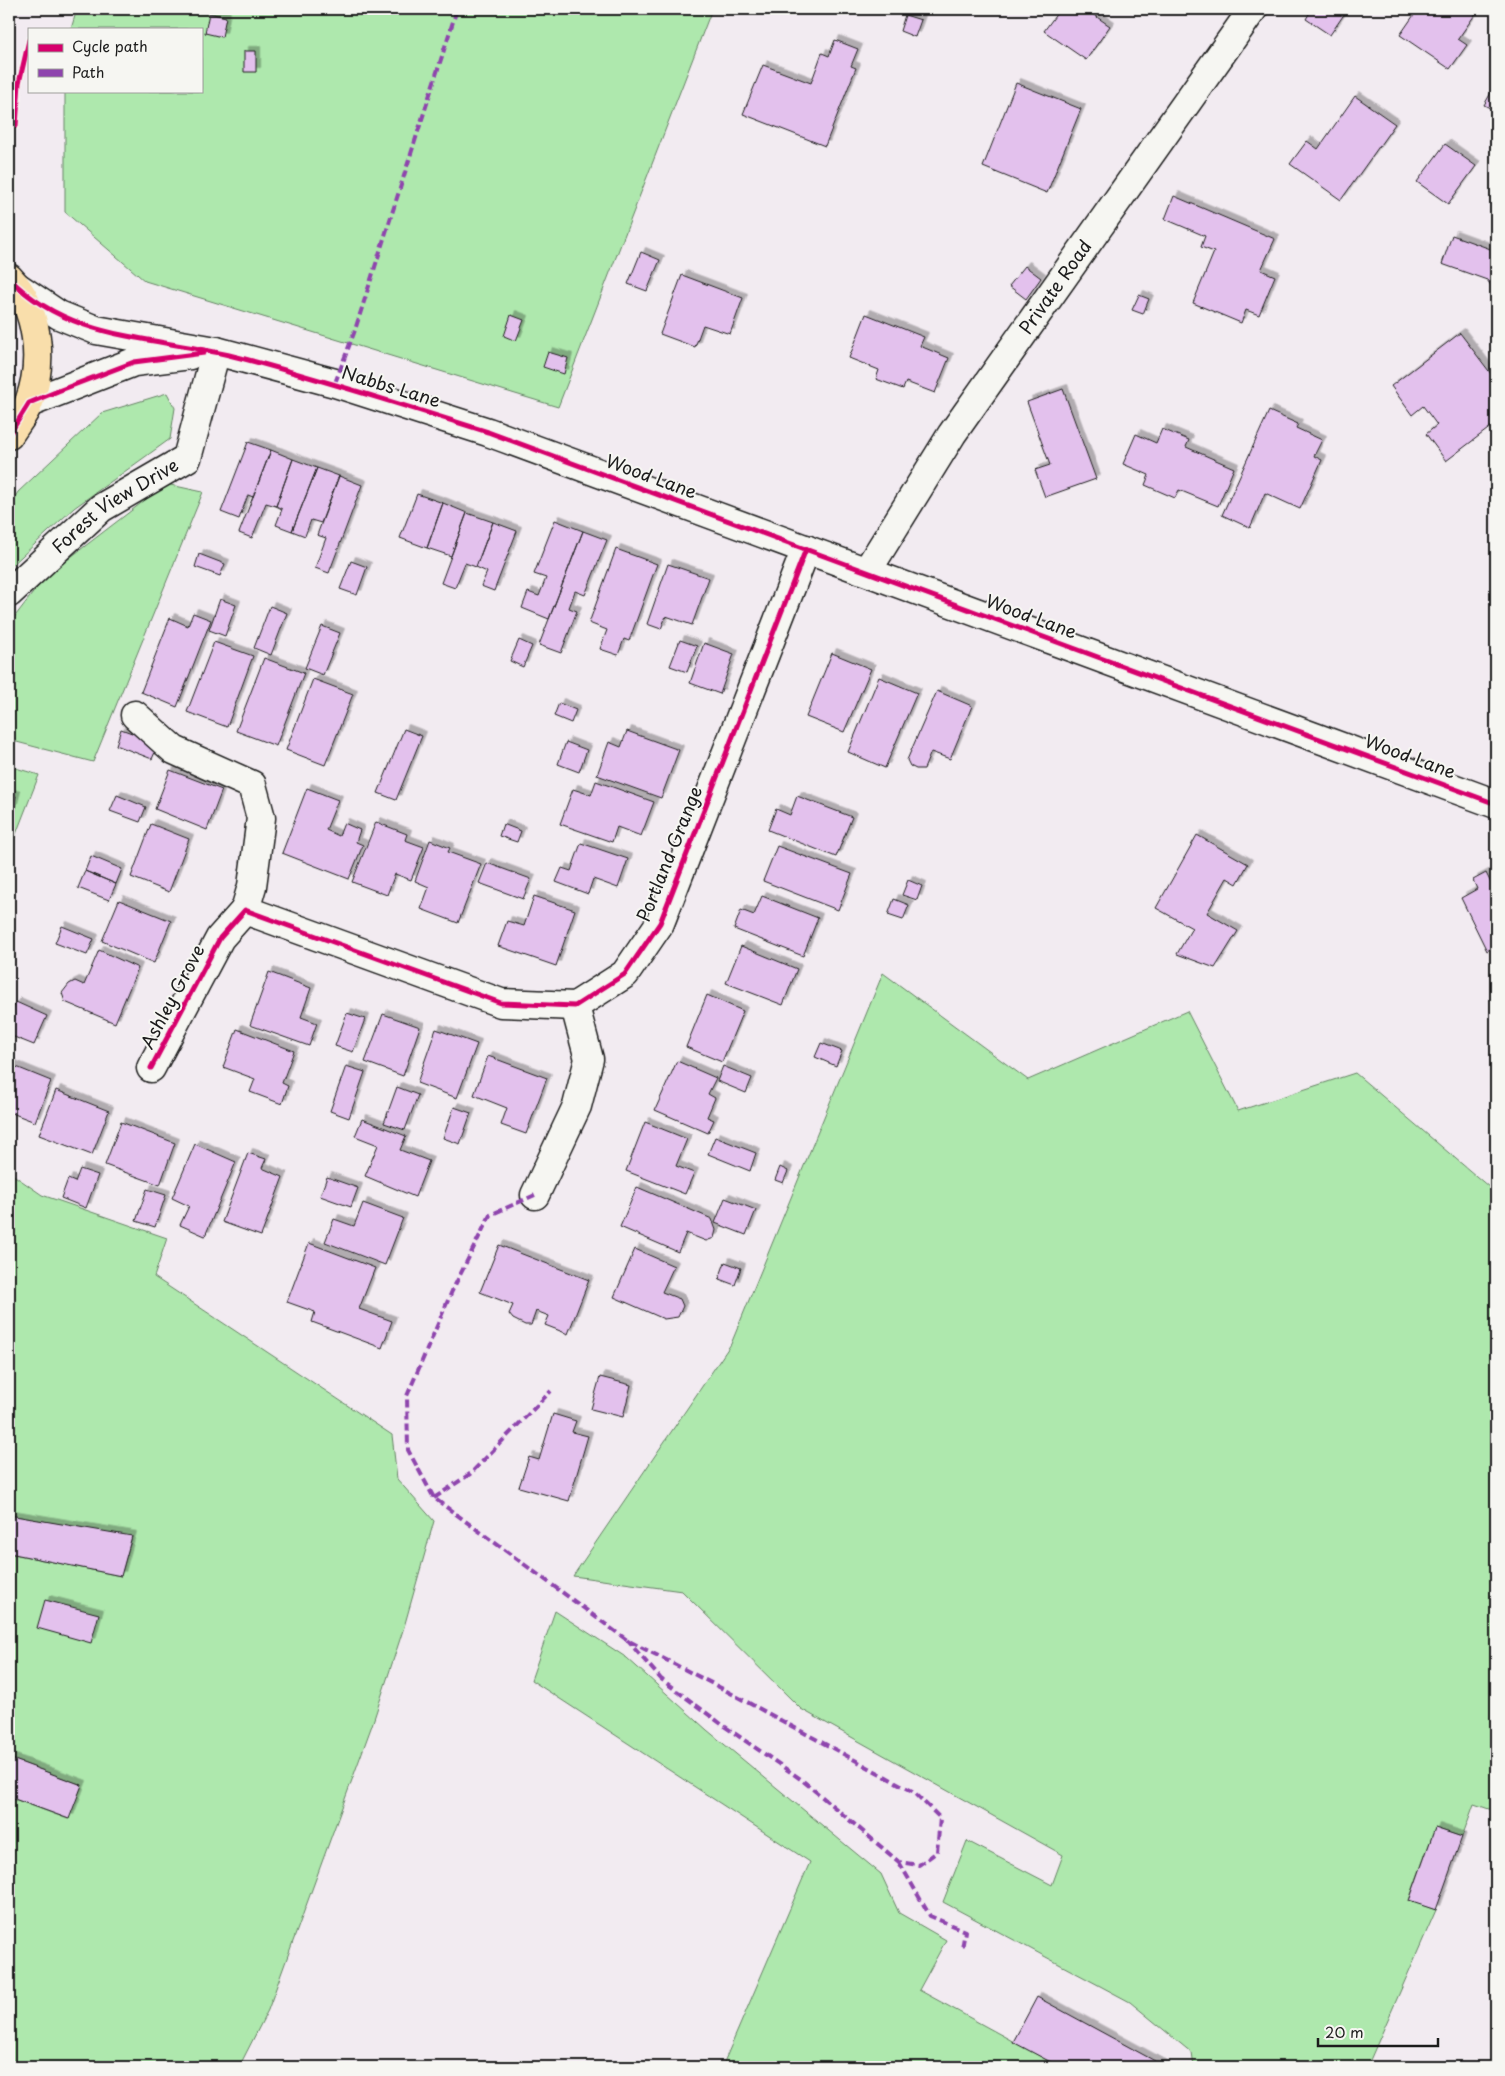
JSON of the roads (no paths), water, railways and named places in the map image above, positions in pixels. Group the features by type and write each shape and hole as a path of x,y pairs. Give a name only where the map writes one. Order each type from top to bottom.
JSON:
{"main road":[{"path":"9,435 29,403 38,361 33,322 12,282"}],"street":[{"name":"Private Road","path":"867,571 952,434 1252,9"},
{"name":"Nabbs Lane","path":"12,282 59,315 96,330 216,351 335,383 488,432 555,456"},
{"name":"Nabbs Lane","path":"29,403 134,362 216,351"},
{"name":"Forest View Drive","path":"9,593 101,508 188,458 216,351"},
{"name":"Wood Lane","path":"555,456 1496,804"},
{"name":"Portland Grange","path":"574,1006 625,974 660,923 806,549"},
{"path":"135,715 174,750 252,785 261,818 252,886 246,910 502,1004 574,1006 589,1059 577,1106 535,1195"},
{"name":"Ashley Grove","path":"151,1068 220,938 246,910"}]}
